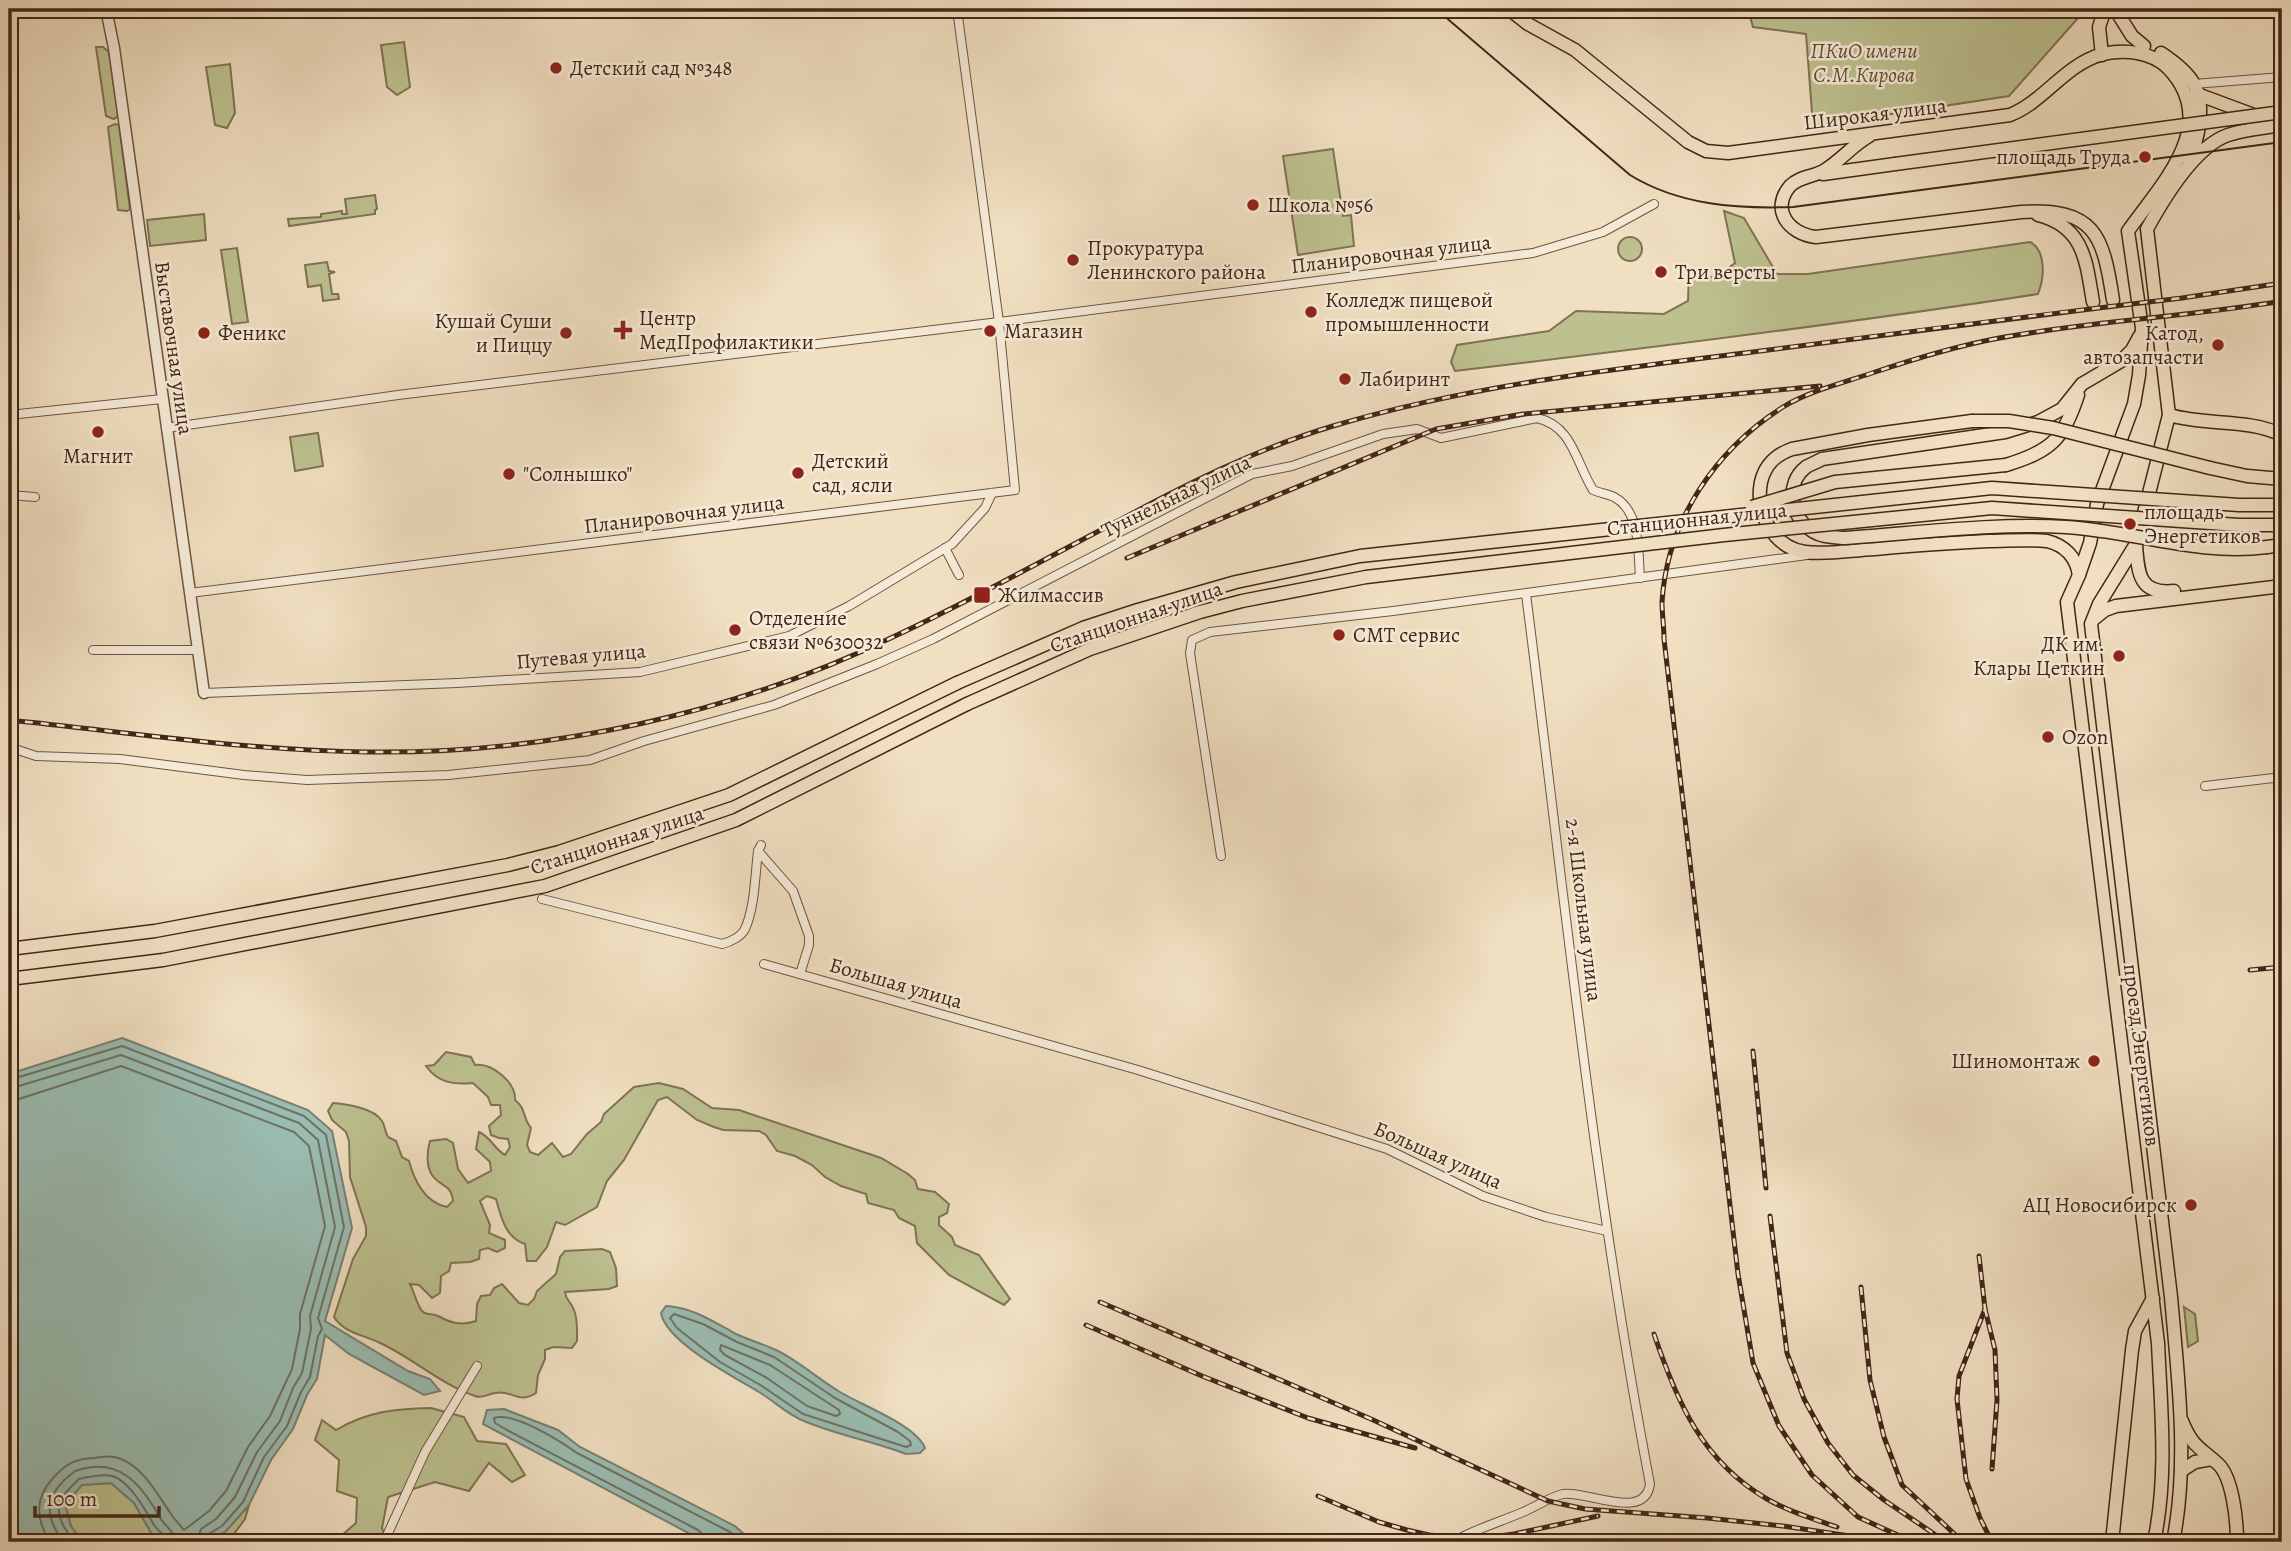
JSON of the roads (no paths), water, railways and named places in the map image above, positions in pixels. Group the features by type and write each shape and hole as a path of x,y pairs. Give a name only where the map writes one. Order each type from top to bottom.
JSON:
{"main road":[{"name":"Широкая улица","path":"1509,9 1528,24 1575,50 1688,142 1706,151 1728,153 2010,115 2024,109 2058,80 2076,58 2101,50"},
{"path":"2101,50 2099,27 2105,9"},
{"path":"2115,9 2132,36 2144,46"},
{"path":"2101,50 2129,44 2144,46 2173,61 2196,89 2257,116 2282,114"},
{"path":"2079,575 2090,543 2097,504 2134,404 2139,375 2141,333 2128,231 2172,170 2188,133 2189,104 2184,87 2156,58 2130,52 2101,50"},
{"path":"2183,174 2199,133 2196,89"},
{"path":"2113,300 2101,244 2093,232 2064,214 2046,211 2021,212 1830,236 1805,236 1793,230 1785,219 1784,196 1800,178 1817,174 2282,114"},
{"path":"2092,621 2136,544 2169,415 2147,229 2161,204 2205,148 2226,136 2282,125"},
{"path":"1817,174 1876,133"},
{"path":"2021,212 2056,221 2074,237 2085,256 2093,302"},
{"path":"2141,333 2132,350 2116,366 2082,384 2062,409 2038,422 2005,432 1822,459 1806,467 1797,477 1792,489 1797,515 1813,531 1827,537 2045,526 2086,529 2217,549 2282,545"},
{"path":"1721,516 1835,482 2006,465 2046,450 2058,438 2071,415 2082,384"},
{"path":"2169,415 2191,422 2248,425 2270,429 2282,435"},
{"path":"2079,575 2074,560 2066,550 2056,543 2035,539 1824,553 1803,552 1786,545 1773,534 1764,520 1760,489 1763,473 1772,460 1792,449 1868,435 1972,421 2009,421 2053,428 2247,476 2282,479"},
{"name":"Станционная улица","path":"9,949 155,931 508,865 559,852 729,795 957,683 1083,628 1236,582 1360,556 1992,488 2239,505 2282,505"},
{"name":"Станционная улица","path":"9,979 163,960 520,892 569,879 747,815 967,704 1090,649 1200,612 1242,601 1366,577 1972,509 2012,508 2263,526 2282,525"},
{"path":"2263,526 2282,532"},
{"path":"2136,544 2142,581 2154,591 2282,579"},
{"name":"проезд Энергетиков","path":"2079,575 2067,602 2158,1343 2163,1451 2162,1490 2154,1542"},
{"path":"2092,621 2105,610 2116,606 2282,586"},
{"name":"проезд Энергетиков","path":"2092,621 2097,687 2171,1297 2181,1471 2173,1542"},
{"path":"2112,1542 2135,1331 2153,1298"},
{"path":"2135,1331 2143,1326 2148,1327 2158,1343"},
{"path":"2179,1414 2195,1446 2225,1472 2230,1483 2237,1542"},
{"path":"2181,1471 2195,1462 2212,1459"}],"street":[{"name":"Выставочная улица","path":"106,9 114,48 204,693"},
{"name":"Планировочная улица","path":"190,593 1015,490 999,322 957,9"},
{"path":"2196,89 2282,77"},
{"name":"Планировочная улица","path":"166,428 410,393 999,322 1533,253 1603,232 1654,204"},
{"path":"9,415 162,399"},
{"name":"Туннельная улица","path":"9,747 36,756 120,759 307,780 448,775 590,760 644,741 774,705 933,639 1252,474 1293,466 1384,434 1417,429 1441,438 1537,418 1548,420 1561,431 1577,453 1593,490 1615,497 1629,508 1636,530 1640,578"},
{"name":"Путевая улица","path":"204,693 457,683 640,672 789,636 849,606 952,544 985,508 992,493"},
{"path":"9,495 35,497"},
{"path":"945,548 959,575"},
{"name":"Станционная улица","path":"1221,856 1190,653 1192,640 1210,632 1526,594 1824,553"},
{"name":"2-я Школьная улица","path":"1526,594 1607,1231"},
{"path":"93,650 197,650"},
{"path":"2205,786 2282,778"},
{"path":"542,899 722,944 744,932 760,848 793,891 809,936 800,974"},
{"name":"Большая улица","path":"764,964 1139,1070 1335,1132 1387,1149 1483,1196 1546,1217 1607,1231"},
{"path":"1460,1542 1462,1537 1480,1528 1564,1494 1632,1503 1643,1499 1648,1493 1650,1484 1625,1353 1607,1231"},
{"path":"384,1542 425,1452 477,1366"}],"water":[{"path":"122,1038 308,1110 332,1131 352,1228 325,1321 408,1371 430,1379 440,1391 424,1395 349,1354 325,1335 317,1379 293,1429 271,1460 249,1505 226,1531 208,1542 162,1542 152,1534 134,1503 111,1483 82,1485 65,1504 71,1526 82,1542 9,1542 9,1074"},
{"path":"666,1306 694,1312 736,1334 784,1354 840,1392 911,1431 925,1448 920,1453 906,1454 829,1430 787,1412 688,1347 666,1324 661,1313"},
{"path":"504,1409 558,1430 580,1447 735,1526 753,1542 701,1542 483,1424 487,1410"}],"tram line":[{"path":"1436,9 1630,175 1668,193 1708,203 1793,207 2282,142"}],"railway":[{"path":"9,720 234,745 324,751 437,751 572,737 705,708 834,663 951,609 1222,468 1304,435 1383,412 1486,390 1589,373 2282,283"},
{"path":"1913,1542 1858,1517 1812,1475 1779,1426 1753,1363 1738,1274 1664,639 1662,602 1673,543 1699,490 1736,444 1758,424 1783,407 1815,392 1917,359 1994,339 2282,301"},
{"path":"1127,558 1436,429 1523,414 1820,386"},
{"path":"2250,970 2282,967"},
{"path":"1753,1051 1766,1188"},
{"path":"1770,1216 1787,1353 1804,1399 1828,1443 1853,1475 1884,1500 1946,1542"},
{"path":"1979,1256 1985,1309 1959,1376 1957,1399 1966,1479 1992,1542"},
{"path":"1861,1287 1870,1380 1884,1437 1902,1485 1963,1542"},
{"path":"1100,1302 1371,1419 1548,1501 1585,1509 1783,1526 1890,1542"},
{"path":"1985,1309 1995,1350 1997,1400 1992,1469"},
{"path":"1086,1325 1202,1376 1308,1418 1415,1448"},
{"path":"1654,1334 1683,1406 1695,1428 1725,1467 1767,1499 1837,1527"},
{"path":"1318,1496 1379,1522 1407,1530 1429,1535 1476,1539 1514,1534 1598,1516"}],"place":[{"name":"Детский сад №348","path":"556,68"},
{"name":"площадь Труда","path":"2145,157"},
{"name":"Школа №56","path":"1253,205"},
{"name":"Прокуратура Ленинского района","path":"1073,260"},
{"name":"Три версты","path":"1661,272"},
{"name":"Колледж пищевой промышленности","path":"1311,312"},
{"name":"Центр МедПрофилактики","path":"623,330"},
{"name":"Магазин","path":"990,331"},
{"name":"Феникс","path":"204,333"},
{"name":"Кушай Суши и Пиццу","path":"566,333"},
{"name":"Катод, автозапчасти","path":"2218,345"},
{"name":"Лабиринт","path":"1345,379"},
{"name":"Магнит","path":"98,432"},
{"name":"Детский сад, ясли","path":"798,473"},
{"name":"\"Солнышко\"","path":"509,474"},
{"name":"площадь Энергетиков","path":"2130,524"},
{"name":"Жилмассив","path":"982,595"},
{"name":"Отделение связи №630032","path":"735,630"},
{"name":"СМТ сервис","path":"1339,635"},
{"name":"ДК им. Клары Цеткин","path":"2119,656"},
{"name":"Ozon","path":"2048,737"},
{"name":"Шиномонтаж","path":"2094,1061"},
{"name":"АЦ Новосибирск","path":"2191,1205"}],"park label":[{"name":"ПКиО имени С.М.Кирова","path":"1864,63"}]}
